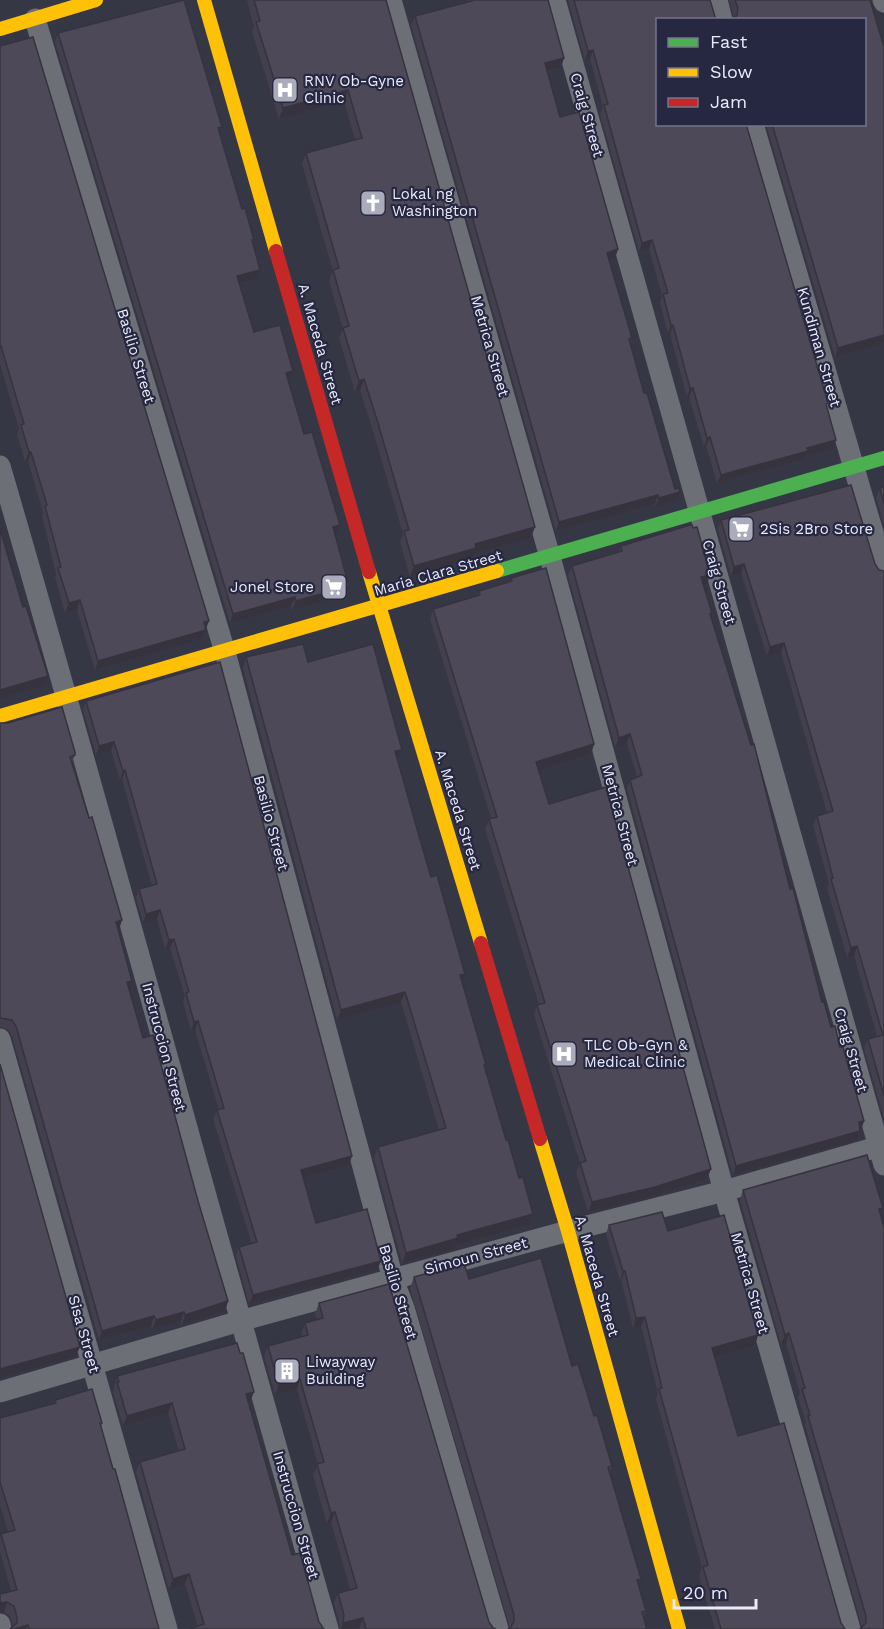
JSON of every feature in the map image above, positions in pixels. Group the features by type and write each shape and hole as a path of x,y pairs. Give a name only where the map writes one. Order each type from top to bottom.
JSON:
{"main road":[{"path":"0,29 96,0"},
{"name":"A. Maceda Street","path":"204,0 379,607 568,1231 679,1629"},
{"name":"Maria Clara Street","path":"0,716 884,458"}],"street":[{"name":"Metrica Street","path":"391,0 550,557 724,1191 850,1629"},
{"name":"Craig Street","path":"555,0 882,1152"},
{"path":"717,0 722,18"},
{"name":"Basilio Street","path":"35,19 225,652 393,1279 404,1308 498,1629"},
{"name":"Kundiman Street","path":"754,126 884,570"},
{"name":"Instruccion Street","path":"0,466 68,697 240,1321 328,1629"},
{"name":"Sisa Street","path":"0,1040 167,1629"},
{"name":"Simoun Street","path":"0,1392 240,1321 568,1231 882,1152"},
{"path":"0,1624 1,1629"}],"building":[{"path":"184,0 222,127 218,128 242,209 245,208 260,270 237,276 254,332 280,325 293,371 286,373 304,434 312,432 340,525 333,527 349,586 296,601 295,597 233,614 58,33"},
{"path":"254,0 386,0 535,527 475,544 476,548 414,566 404,531 409,530 378,423 364,379 359,381 343,328 349,326 333,270 339,268 306,153 362,138 348,90 283,108 256,22 260,21"},
{"path":"472,0 548,0 564,58 545,63 560,117 579,112 618,249 607,253 632,338 629,339 675,489 679,488 680,492 659,498 658,495 559,522 415,16"},
{"path":"574,0 710,0 715,18 656,18 656,126 747,126 828,403 826,404 836,440 807,448 808,451 721,475 710,437 707,438 693,388 690,388 673,325 671,325 663,294 668,293 652,240 642,243 604,105 608,104 593,50 588,51"},
{"path":"735,0 870,0 884,47 884,335 838,348 773,126 866,126 866,18 735,18 738,8"},
{"path":"33,37 209,621 204,622 206,630 98,661 80,600 69,603 58,568 61,567 45,506 47,505 21,425 24,424 0,346 0,46"},
{"path":"851,485 875,564 879,570 884,571 884,1096 868,1039 883,1035 857,946 851,948 831,879 833,878 817,816 833,811 784,643 770,647 744,564 734,567 721,520"},
{"path":"884,487 884,504 880,488"},
{"path":"690,525 693,528 697,527 710,575 701,577 712,613 710,614 751,745 754,744 790,889 793,888 822,1002 824,1002 831,1027 835,1026 840,1047 843,1047 864,1121 859,1122 860,1131 736,1166 630,780 642,775 630,734 619,738 572,566 622,551 621,546"},
{"path":"0,529 23,607 26,606 48,676 0,690"},
{"path":"546,568 594,744 536,762 549,804 606,787 711,1169 655,1187 592,1202 580,1163 586,1161 537,1005 545,1003 489,819 497,817 433,609 480,595 479,591 512,581 511,578"},
{"path":"303,644 308,662 373,644 402,750 395,751 431,877 437,875 465,974 460,975 486,1065 484,1065 506,1140 508,1140 519,1178 523,1177 533,1214 457,1235 458,1238 406,1253 378,1147 446,1128 405,992 341,1010 246,657"},
{"path":"220,662 352,1156 301,1170 316,1223 367,1209 381,1261 253,1295 239,1247 257,1242 217,1110 224,1108 198,1021 194,1022 186,993 189,992 174,939 169,940 160,910 146,914 139,889 157,884 125,770 123,771 114,742 99,746 86,701"},
{"path":"62,707 75,752 75,755 70,757 89,818 92,817 122,920 116,922 132,981 127,982 143,1038 153,1035 228,1301 185,1315 184,1312 156,1320 154,1316 102,1331 16,1026 12,1020 0,1018 0,723 8,723"},
{"path":"0,1064 80,1347 0,1369"},
{"path":"867,1155 883,1208 879,1209 884,1228 884,1629 860,1629 866,1623 866,1616 808,1416 810,1415 802,1389 805,1388 789,1333 785,1335 743,1190"},
{"path":"662,1212 668,1231 724,1215 758,1335 712,1348 738,1436 784,1423 841,1623 845,1629 721,1629 703,1567 708,1565 659,1389 662,1388 645,1317 636,1318 625,1271 623,1271 609,1225"},
{"path":"541,1258 572,1366 578,1364 594,1416 597,1415 612,1466 608,1467 641,1579 637,1580 646,1611 642,1612 647,1629 508,1629 514,1621 514,1615 414,1277 464,1263 469,1279"},
{"path":"389,1284 489,1622 496,1629 366,1629 363,1618 343,1623 344,1615 338,1593 357,1588 335,1512 331,1513 317,1464 324,1462 300,1379 279,1385 268,1346 308,1335 305,1323 323,1318 319,1303"},
{"path":"237,1343 240,1353 243,1353 254,1392 246,1394 292,1555 300,1553 319,1622 324,1629 190,1629 204,1624 189,1574 173,1579 140,1462 185,1449 172,1403 127,1416 117,1376"},
{"path":"92,1389 159,1629 29,1629 28,1625 10,1629 17,1623 14,1606 7,1602 0,1603 0,1594 17,1590 1,1534 15,1530 0,1482 0,1418 56,1403 55,1400"}],"traffic: fast":[{"path":"497,571 884,458"}],"traffic: slow":[{"path":"0,29 96,0"},
{"path":"204,0 276,251"},
{"path":"0,716 497,571"},
{"path":"369,572 481,943"},
{"path":"540,1139 568,1231 679,1629"}],"traffic: jam":[{"path":"276,251 369,572"},
{"path":"481,943 540,1139"}],"place":[{"name":"RNV Ob-Gyne Clinic","path":"285,90"},
{"name":"Lokal ng Washington","path":"373,203"},
{"name":"2Sis 2Bro Store","path":"741,529"},
{"name":"Jonel Store","path":"334,587"},
{"name":"TLC Ob-Gyn & Medical Clinic","path":"564,1054"},
{"name":"Liwayway Building","path":"287,1371"}]}
